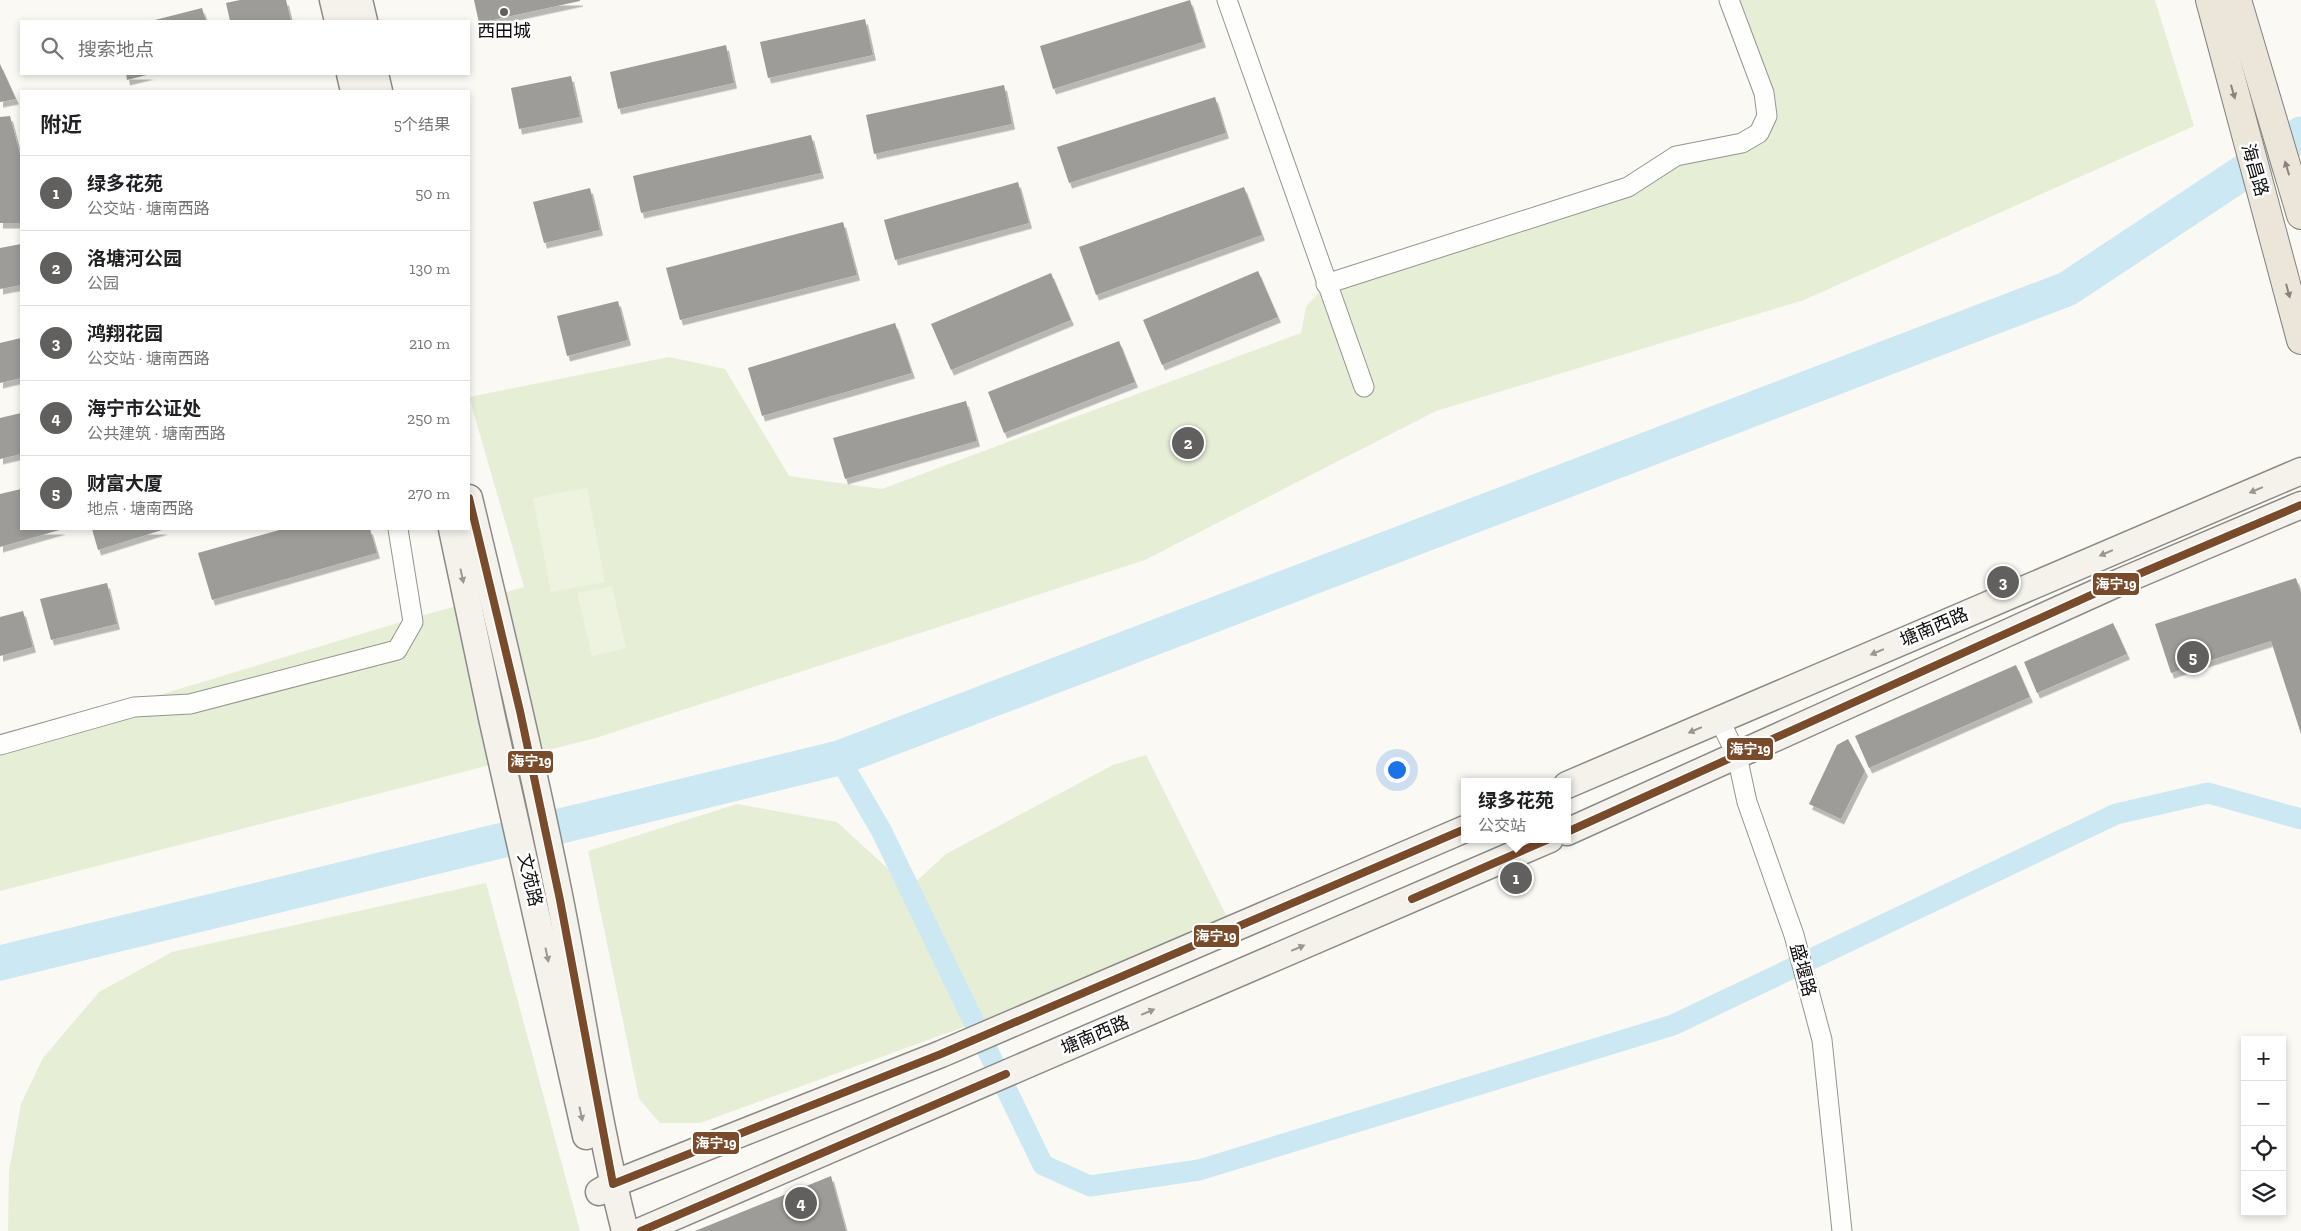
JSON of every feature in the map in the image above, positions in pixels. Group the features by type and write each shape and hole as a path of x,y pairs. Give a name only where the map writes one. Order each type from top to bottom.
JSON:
{"main road":[{"path":"333,0 338,20"},
{"path":"360,0 364,20"},
{"name":"海昌路","path":"2210,0 2220,45 2301,340"},
{"name":"海昌路","path":"2237,0 2301,215"},
{"path":"350,75 354,90"},
{"path":"376,75 379,90"},
{"name":"塘南西路","path":"1571,783 2301,471"},
{"name":"文苑路","path":"470,502 520,711 548,904 606,1188 607,1231"},
{"name":"塘南西路","path":"1571,830 2120,582 2301,505"},
{"name":"文苑路","path":"452,530 492,718 548,904"},
{"path":"606,1188 942,1054 1461,831"},
{"name":"塘南西路","path":"640,1231 1541,843"},
{"name":"文苑路","path":"606,1188 624,1231"}],"street":[{"path":"1227,0 1364,387"},
{"path":"1326,284 1628,187 1676,156 1742,143 1760,132 1767,116 1764,93 1729,0"},
{"path":"0,744 134,707 190,704 397,650 413,622 398,530"},
{"name":"盛堰路","path":"1720,719 1737,756 1747,802 1794,936 1822,1040 1842,1231"}],"green space":[{"path":"1729,0 2155,0 2194,126 1804,300 1436,411 1145,560 599,737 0,891 0,743 424,615 524,587 470,397 669,357 725,369 789,476 882,489 1301,333 1306,307 1326,284 1628,187 1676,156 1742,143 1767,116"},
{"path":"587,488 605,582 551,592 533,498"},
{"path":"612,586 626,648 592,656 577,593"},
{"path":"1146,755 1233,929 700,1123 660,1123 639,1099 588,851 737,804 837,822 909,888 946,854 1113,765"},
{"path":"486,883 580,1231 8,1231 9,1171 21,1104 43,1058 99,992 172,952"}],"building":[{"path":"240,0 286,0 291,20 230,20 226,3"},
{"name":"西田城","path":"474,0 580,0 580,1 479,23"},
{"path":"1190,0 1203,42 1053,89 1040,46"},
{"path":"202,8 206,20 155,20"},
{"path":"865,19 873,55 768,78 760,42"},
{"path":"726,45 734,83 618,109 610,72"},
{"path":"0,64 16,99 0,102"},
{"path":"126,75 147,75 127,80"},
{"path":"571,76 580,117 519,129 511,88"},
{"path":"1004,85 1012,124 874,154 866,115"},
{"path":"1215,97 1226,133 1069,183 1057,147"},
{"path":"10,116 20,154 20,223 0,223 0,117"},
{"path":"811,135 821,173 641,213 633,176"},
{"path":"1018,182 1029,223 895,260 884,220"},
{"path":"1244,187 1262,235 1096,295 1079,247"},
{"path":"590,188 600,230 544,243 533,202"},
{"path":"843,222 857,275 680,320 666,268"},
{"path":"20,244 20,285 0,289 0,248"},
{"path":"1258,271 1278,317 1162,365 1143,320"},
{"path":"1051,273 1071,320 951,370 931,324"},
{"path":"618,301 628,340 567,356 557,316"},
{"path":"895,323 912,373 762,416 748,368"},
{"path":"20,338 20,378 0,383 0,343"},
{"path":"1119,341 1135,382 1004,433 988,392"},
{"path":"966,401 977,441 845,479 833,438"},
{"path":"20,413 20,454 0,459 0,418"},
{"path":"20,489 20,530 60,530 0,547 0,494"},
{"path":"92,530 162,530 98,550"},
{"path":"279,530 370,530 377,553 212,600 198,553"},
{"path":"2296,578 2301,593 2301,734 2271,641 2171,673 2155,624"},
{"path":"107,583 117,624 51,640 40,599"},
{"path":"23,611 33,647 0,656 0,617"},
{"path":"2113,623 2127,654 2037,693 2024,662"},
{"path":"2016,665 2030,697 1869,768 1855,736"},
{"path":"1848,739 1865,771 1841,819 1809,804 1837,745"},
{"path":"831,1176 846,1231 695,1231"}],"waterway":[{"path":"0,963 839,758 2067,289 2301,134"},
{"path":"839,758 881,830 1043,1165 1090,1186 1199,1170 1673,1025 2116,814 2208,793 2301,819"}],"transit line":[{"name":"海宁19","path":"470,502 520,711 560,900 613,1184 941,1054 1461,831"},
{"name":"海宁19","path":"1571,830 2120,582 2301,505"},
{"name":"海宁19","path":"1412,899 1540,843"},
{"name":"海宁19","path":"641,1231 1006,1074"}],"place":[{"name":"西田城","path":"504,12"},
{"name":"洛塘河公园","path":"1188,443"},
{"name":"鸿翔花园","path":"2003,582"},
{"name":"财富大厦","path":"2193,657"},
{"name":"绿多花苑","path":"1516,878"},
{"name":"海宁市公证处","path":"801,1203"}]}
